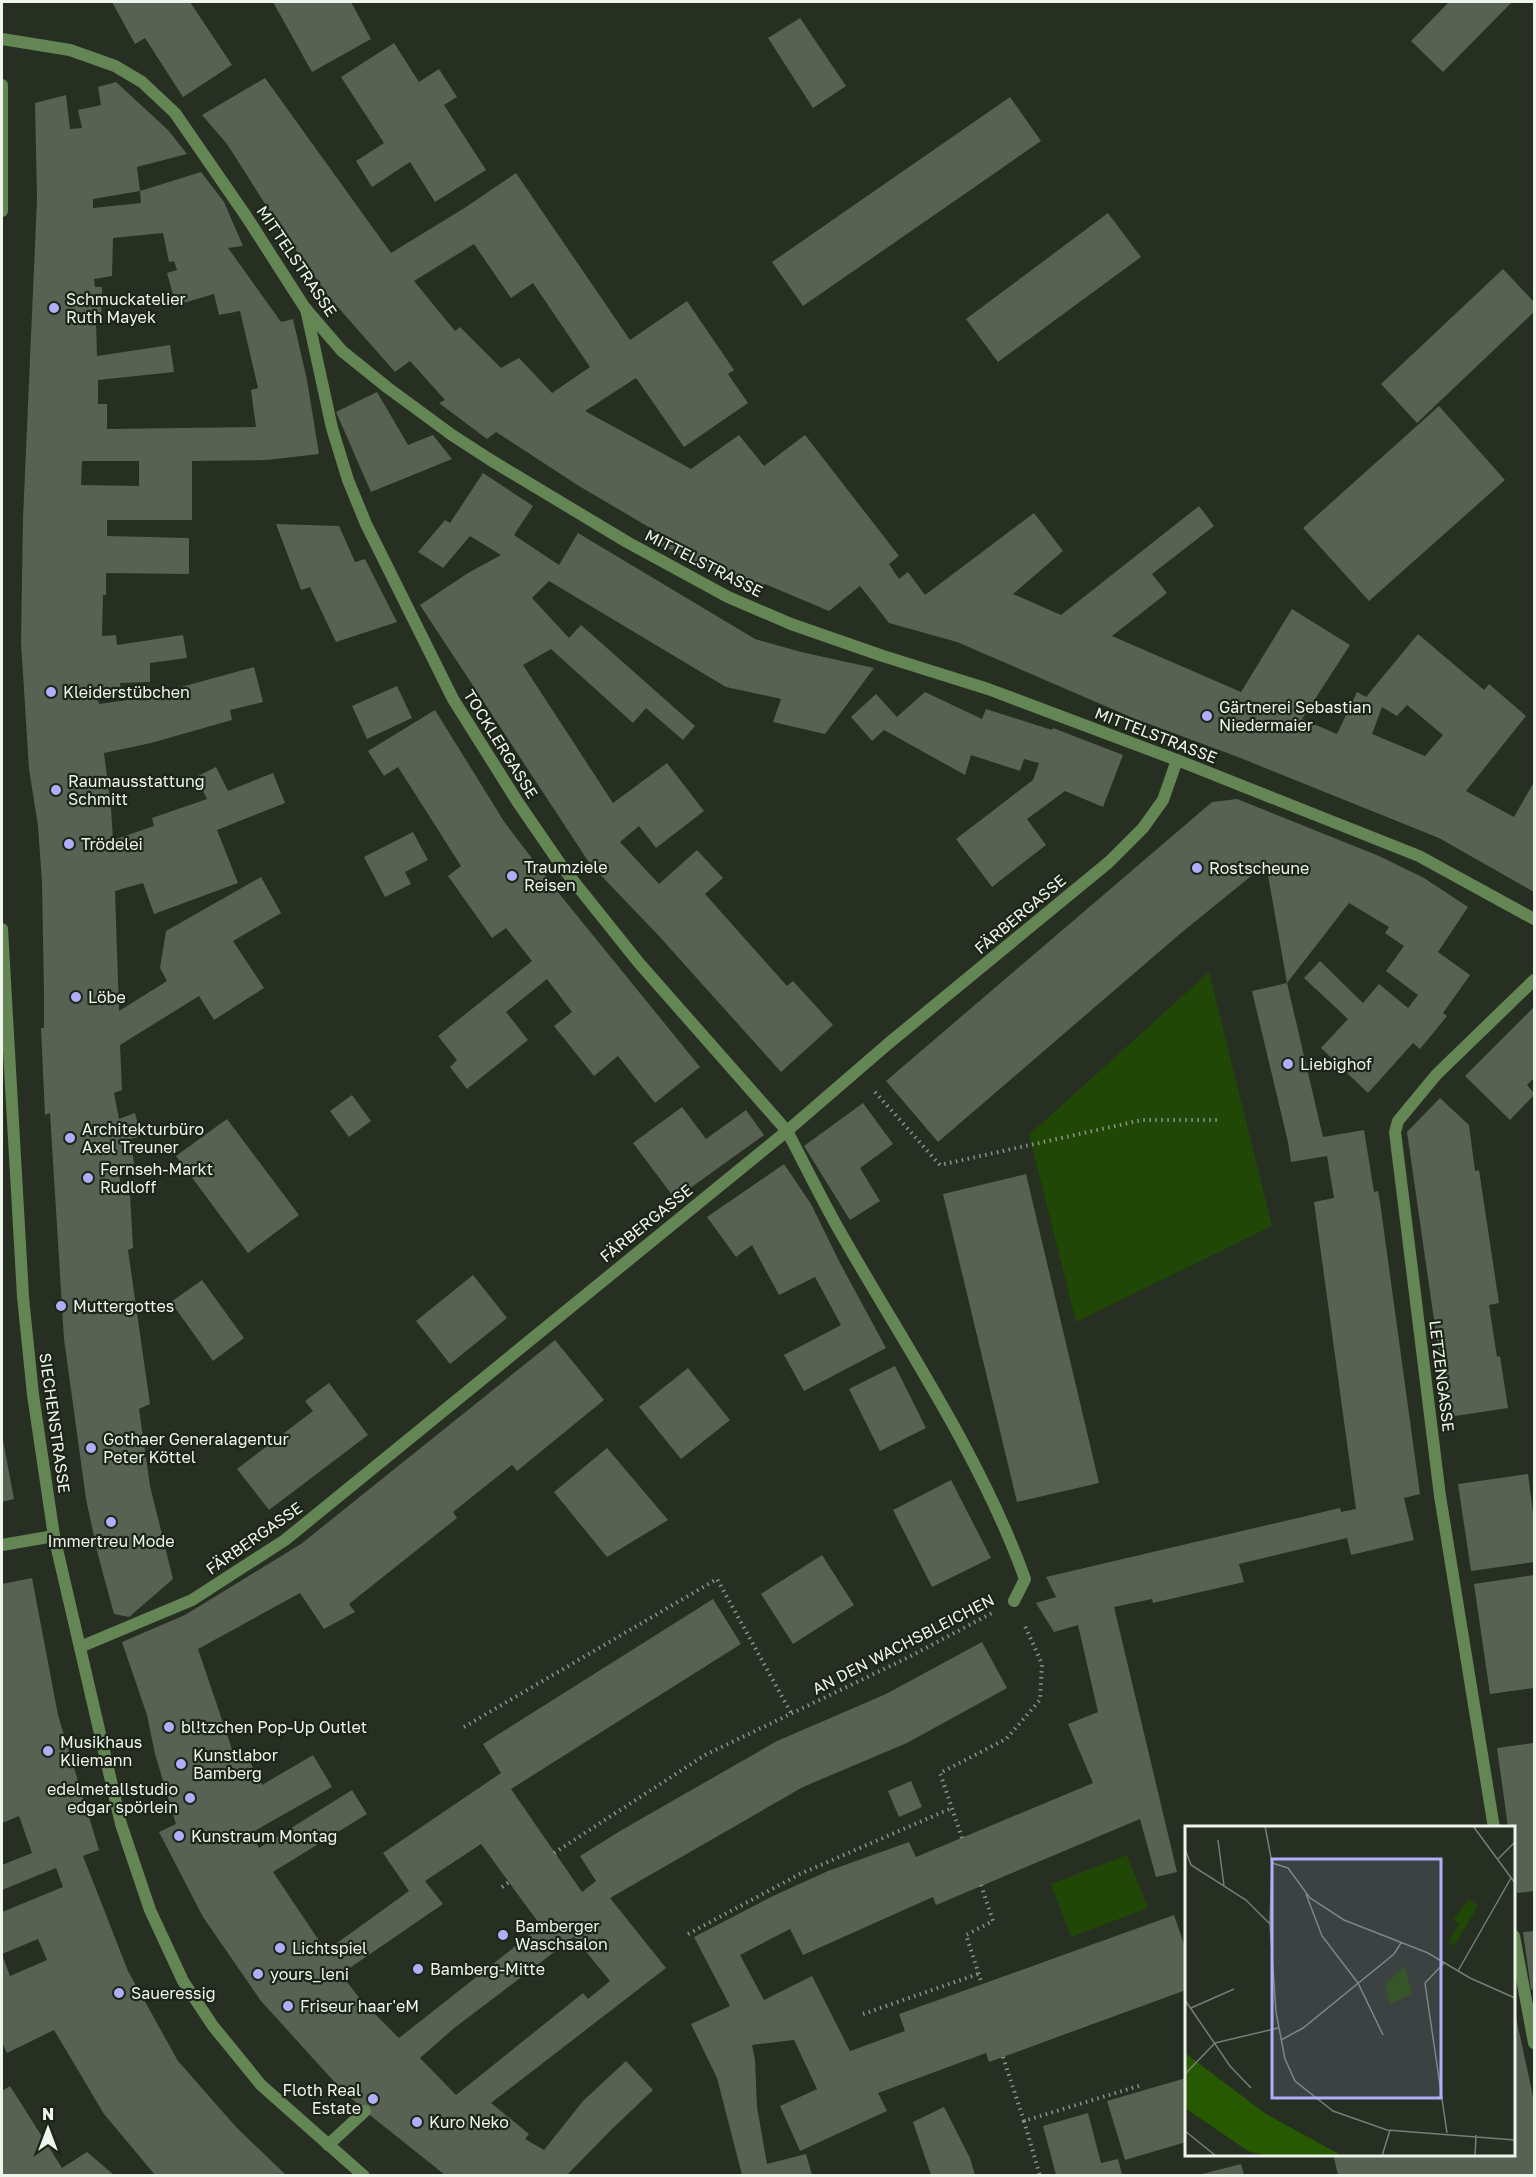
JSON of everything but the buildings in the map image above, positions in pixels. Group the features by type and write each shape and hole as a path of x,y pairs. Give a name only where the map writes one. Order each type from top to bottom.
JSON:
{"street":[{"name":"MITTELSTRASSE","path":"2,39 70,50 115,66 142,82 175,113 246,216 305,308 342,351 452,435 627,542 728,597 801,628 988,689 1177,760 1419,856 1534,919"},
{"path":"2,85 2,211"},
{"name":"TOCKLERGASSE","path":"305,308 332,428 348,480 366,524 453,699 517,801 563,868 639,963 787,1131 838,1227 912,1353 979,1476 1015,1551 1025,1579 1014,1601"},
{"name":"FÄRBERGASSE","path":"80,1647 192,1600 285,1540 787,1131 856,1071 1109,862 1143,828 1163,800 1177,760"},
{"name":"SIECHENSTRASSE","path":"2,929 23,1297 33,1395 54,1536 121,1824 150,1910 183,1981 213,2026 261,2085 364,2175"},
{"name":"LETZENGASSE","path":"1494,1826 1440,1496 1395,1132 1398,1121 1436,1075 1534,981"},
{"path":"2,1545 54,1536"},
{"path":"1515,1941 1534,2043"},
{"path":"328,2145 365,2111"}],"path":[{"path":"856,1071 940,1165 1142,1120 1221,1120"},
{"path":"464,1727 717,1579 791,1713"},
{"name":"AN DEN WACHSBLEICHEN","path":"554,1853 705,1755 907,1658 1014,1601 1042,1664 1040,1700 1006,1739 940,1773 962,1838"},
{"path":"687,1934 800,1874 952,1808"},
{"path":"502,1887 509,1882"},
{"path":"981,1885 993,1921 966,1935 982,1984"},
{"path":"863,2014 978,1974"},
{"path":"1003,2057 1040,2175"},
{"path":"1024,2121 1142,2085"}],"green space":[{"path":"1209,972 1272,1226 1076,1322 1029,1135"},
{"path":"1127,1855 1148,1908 1071,1937 1051,1884"}],"place":[{"name":"Schmuckatelier Ruth Mayek","path":"54,308"},
{"name":"Kleiderstübchen","path":"51,692"},
{"name":"Gärtnerei Sebastian Niedermaier","path":"1207,716"},
{"name":"Raumausstattung Schmitt","path":"56,790"},
{"name":"Trödelei","path":"69,844"},
{"name":"Rostscheune","path":"1197,868"},
{"name":"Traumziele Reisen","path":"512,876"},
{"name":"Löbe","path":"76,997"},
{"name":"Liebighof","path":"1288,1064"},
{"name":"Architekturbüro Axel Treuner","path":"70,1138"},
{"name":"Fernseh-Markt Rudloff","path":"88,1178"},
{"name":"Muttergottes","path":"61,1306"},
{"name":"Gothaer Generalagentur Peter Köttel","path":"91,1448"},
{"name":"Immertreu Mode","path":"111,1522"},
{"name":"bl!tzchen Pop-Up Outlet","path":"169,1727"},
{"name":"Musikhaus Kliemann","path":"48,1751"},
{"name":"Kunstlabor Bamberg","path":"181,1764"},
{"name":"edelmetallstudio edgar spörlein","path":"190,1798"},
{"name":"Kunstraum Montag","path":"179,1836"},
{"name":"Bamberger Waschsalon","path":"503,1935"},
{"name":"Lichtspiel","path":"280,1948"},
{"name":"Bamberg-Mitte","path":"418,1969"},
{"name":"yours_leni","path":"258,1974"},
{"name":"Saueressig","path":"119,1993"},
{"name":"Friseur haar'eM","path":"288,2006"},
{"name":"Floth Real Estate","path":"373,2099"},
{"name":"Kuro Neko","path":"417,2122"}]}
